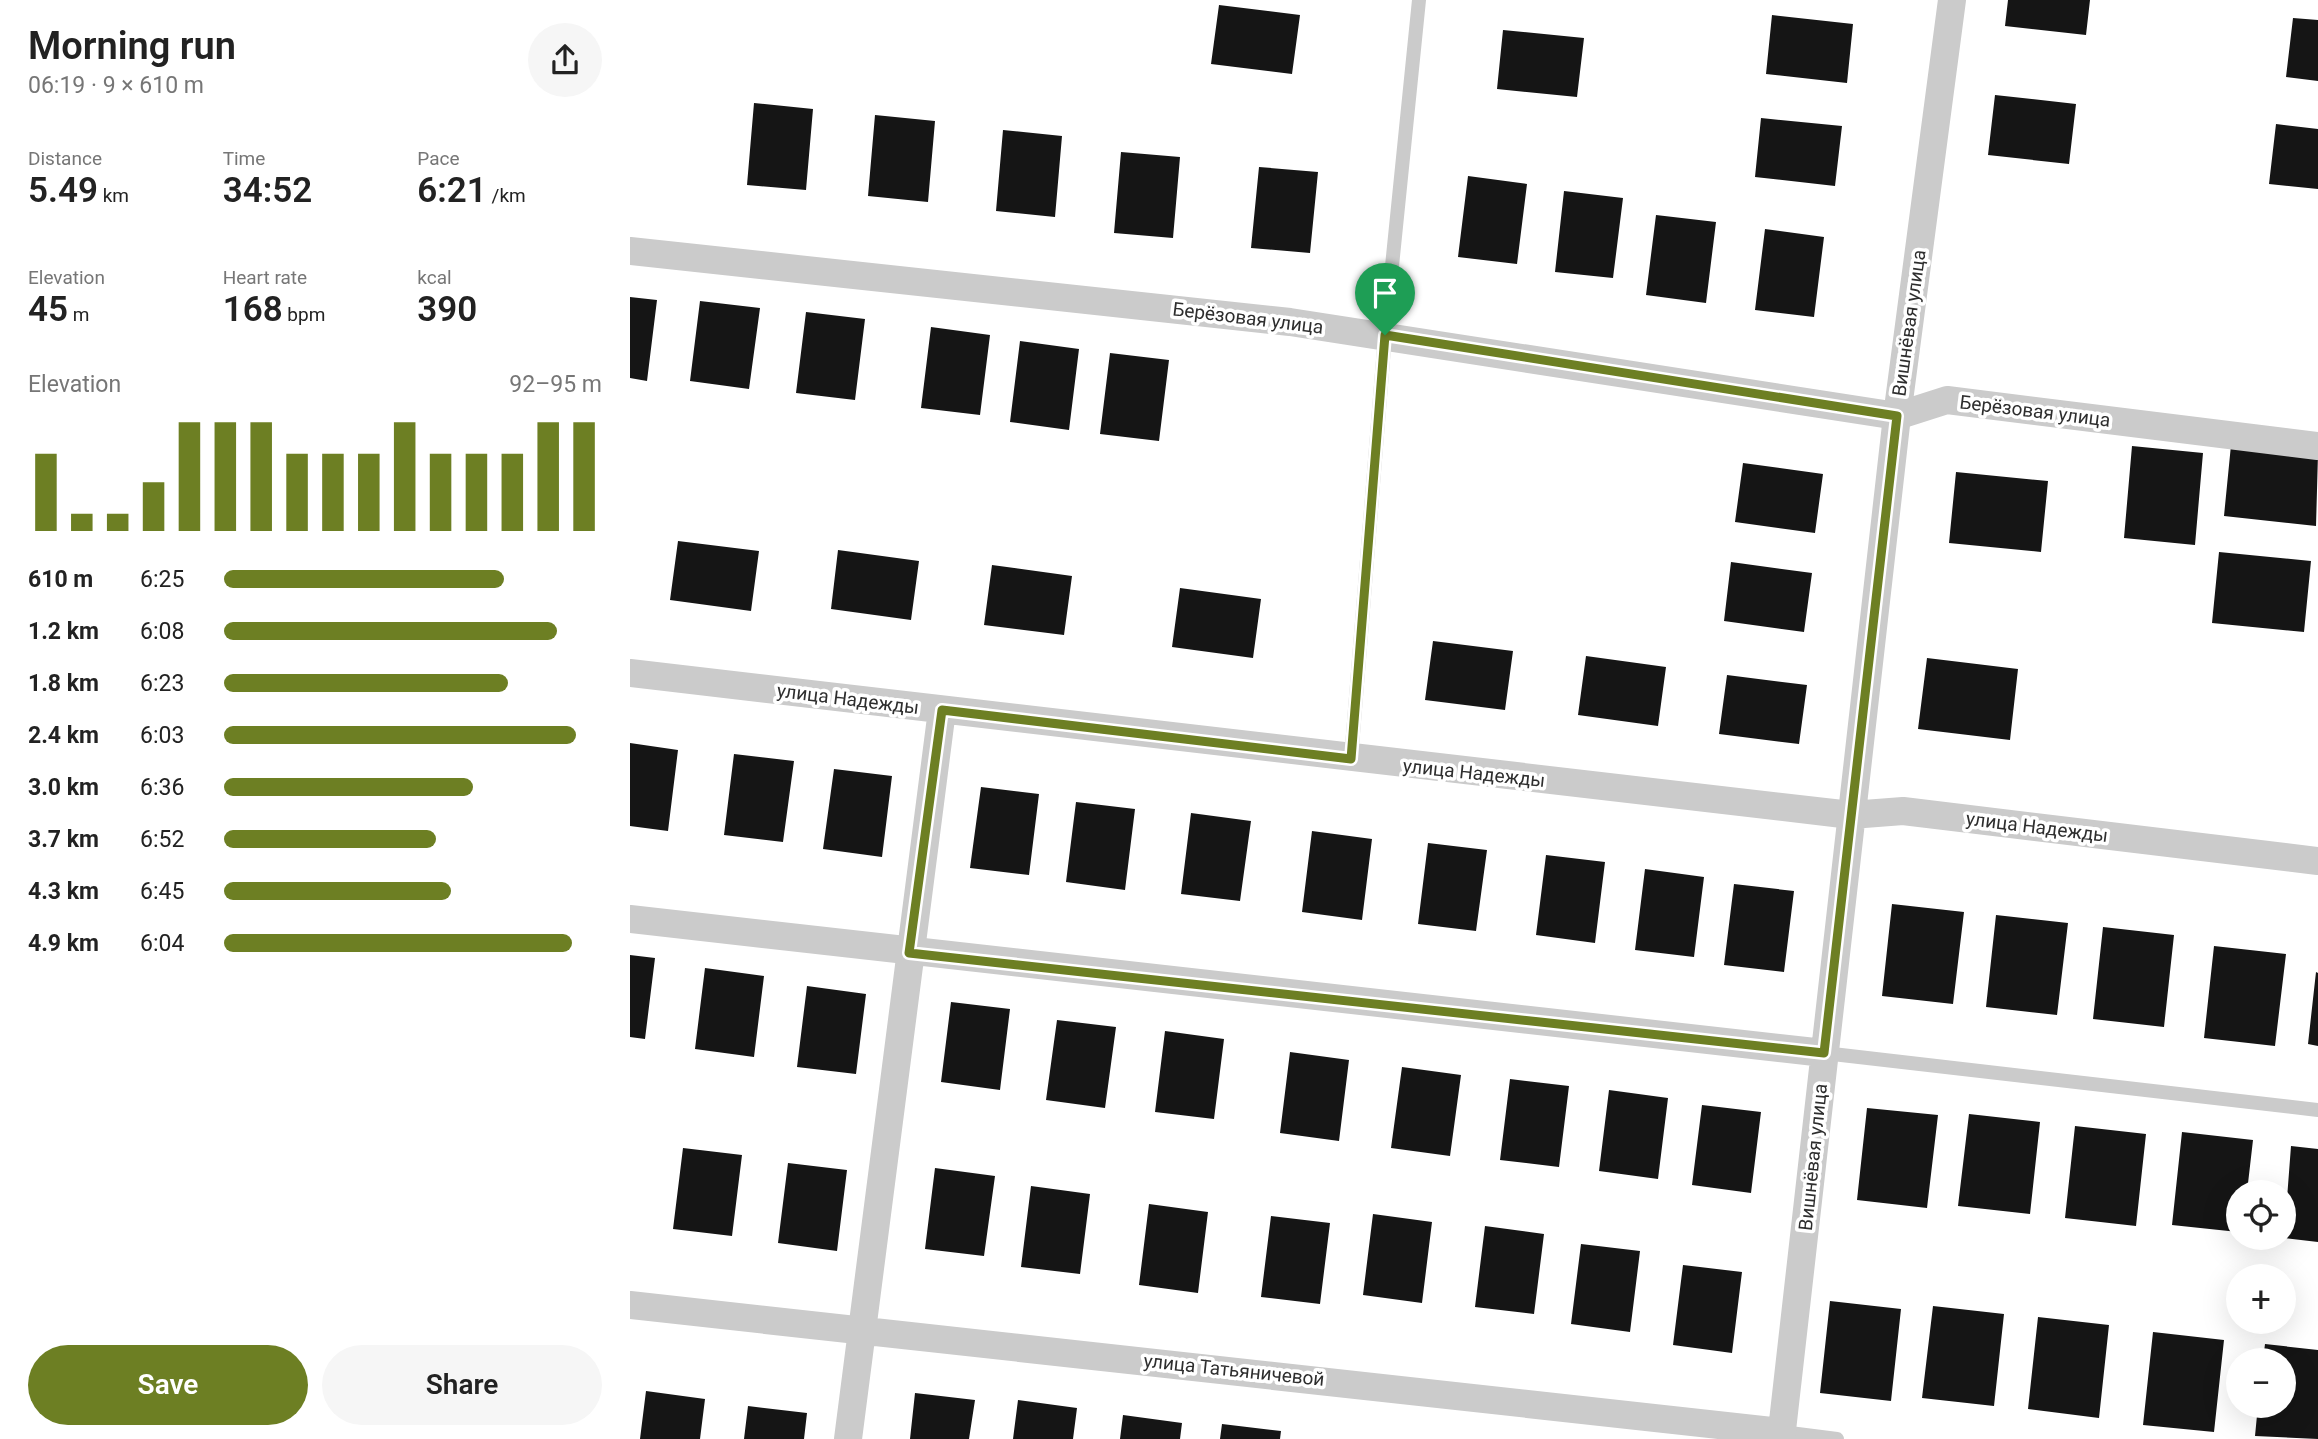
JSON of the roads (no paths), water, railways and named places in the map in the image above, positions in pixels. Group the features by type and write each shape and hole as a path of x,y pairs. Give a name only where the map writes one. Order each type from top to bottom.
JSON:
{"street":[{"name":"Вишнёвая улица","path":"1781,1436 1897,416 1952,0"},
{"name":"Берёзовая улица","path":"630,251 1385,335 1897,416 1947,400 2318,446"},
{"name":"улица Надежды","path":"630,673 1351,759 1851,815 1903,811 2318,861"},
{"path":"848,1439 942,710"},
{"path":"630,919 909,953 1824,1053"},
{"name":"улица Татьяничевой","path":"630,1305 1781,1436"}],"lane":[{"path":"1351,759 1385,335 1419,0"},
{"path":"1824,1053 2318,1110"},
{"name":"улица Татьяничевой","path":"1781,1436 1837,1439"}]}
